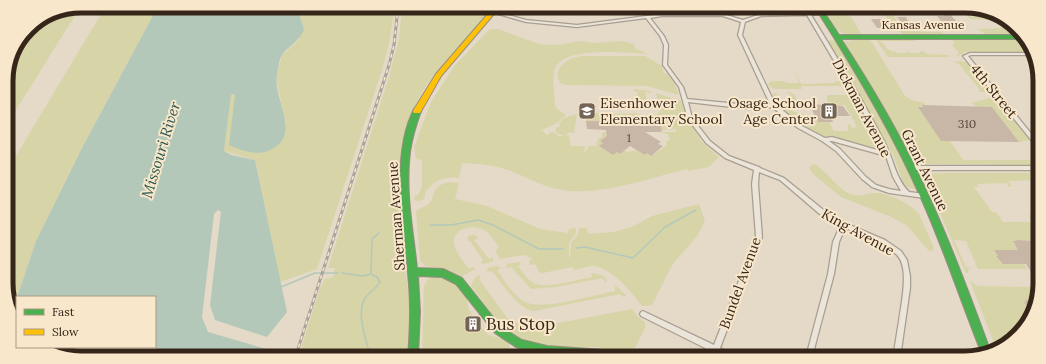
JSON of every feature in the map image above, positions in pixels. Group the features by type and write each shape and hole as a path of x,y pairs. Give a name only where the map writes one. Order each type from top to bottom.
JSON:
{"street":[{"name":"Sherman Avenue","path":"414,351 416,326 404,169 410,130 421,101 436,79 491,13"},
{"path":"503,13 526,21 577,26 648,17 700,15 727,16 743,21 762,15 789,13"},
{"name":"Dickman Avenue","path":"808,13 888,155 900,185 908,193"},
{"name":"Grant Avenue","path":"821,13 837,37 912,168 956,268 985,348"},
{"name":"King Avenue","path":"648,17 662,36 666,45 665,65 682,87 690,118 708,142 726,157 782,179 819,210 842,225 884,242 899,253 904,260 907,288 897,351"},
{"path":"743,21 740,35 773,105 800,126 838,150 864,178 874,186 889,191 924,196"},
{"name":"Kansas Avenue","path":"823,37 1017,37"},
{"name":"4th Street","path":"1028,54 966,55 1033,139"},
{"path":"685,100 749,108 773,105"},
{"path":"824,140 832,139 888,155"},
{"name":"Bundel Avenue","path":"716,349 759,238 755,184 757,168"},
{"path":"912,168 1033,168"},
{"path":"811,351 834,263 836,242 842,225"},
{"path":"413,272 435,272 452,276 461,282 497,329 523,346 542,351"},
{"path":"643,314 720,351"}],"shaded area":[{"path":"76,13 13,115 14,67 24,43 43,24 67,14"},
{"path":"102,13 154,13 82,148 36,241 17,296 16,296 16,301 13,283 13,161"},
{"path":"297,13 394,13 389,43 382,70 317,269 280,282 255,160 224,151 231,95 233,94 286,125 276,78 282,55 299,40"},
{"path":"401,13 488,13 427,84 416,103 404,135 398,176 403,256 411,308 407,351 300,351 320,288 325,279 333,277 335,268 328,268 389,77 399,39"},
{"path":"826,13 848,13 862,35 841,33 835,27"},
{"path":"856,13 891,13 905,31 940,32 944,34 903,35 884,15 858,15"},
{"path":"969,15 972,17 984,16 995,20 970,19 968,17"},
{"path":"995,20 1003,24 1016,36 983,34 984,33 978,29 1003,28"},
{"path":"490,29 498,29 539,44 557,45 580,41 596,43 622,41 633,44 636,49 648,54 612,52 583,53 570,56 560,61 554,73 553,83 555,106 566,115 557,123 535,133 542,130 548,136 549,133 552,132 559,136 564,136 555,132 556,128 560,126 559,123 564,118 577,114 574,133 569,132 566,135 569,136 571,146 585,146 584,153 589,146 596,146 603,151 596,145 598,139 602,137 602,133 606,132 608,135 600,141 603,143 600,146 613,155 617,152 620,154 625,150 627,152 638,150 644,155 647,153 651,156 666,146 666,142 670,139 667,134 661,132 676,132 676,129 662,130 660,122 644,122 643,115 657,114 661,111 659,110 656,93 681,101 687,118 702,142 719,157 709,167 688,171 687,169 640,182 589,191 573,191 552,188 494,166 462,163 459,178 445,178 429,187 423,200 414,200 415,196 418,195 422,187 422,160 416,159 414,147 431,102 455,65"},
{"path":"846,39 847,41 851,42 850,39 867,39 871,41 905,96 914,101 923,102 925,105 918,107 941,141 950,141 963,160 1033,160 1033,165 928,164 922,163 910,156 894,124 845,43"},
{"path":"829,40 837,41 886,127 917,190 904,186 893,154 829,43"},
{"path":"876,40 914,40 918,43 915,41 880,41 886,46 885,48 894,52 896,51 897,53 907,53 906,50 910,53 920,53 919,51 927,54 949,55 950,57 888,57"},
{"path":"953,40 1019,40 1026,52 965,52 957,57 957,54 959,53 952,45 954,44"},
{"path":"580,56 645,56 662,66 664,74 666,73 673,80 679,95 647,86 565,85 560,83 558,72 560,67 569,60"},
{"path":"954,62 968,62 991,91 979,92 978,91 980,90 958,63"},
{"path":"794,68 801,84 835,83 835,81 847,82 849,87 846,89 843,86 801,86 802,89 775,89 769,86 768,83 772,81 799,83 792,69 800,84"},
{"path":"634,89 651,91 651,93 645,92 648,106 653,108 636,109 635,107 639,106 637,92 633,91"},
{"path":"789,92 795,95 800,106 791,111 805,115 803,115 803,117 815,117 818,122 829,122 834,131 848,131 848,123 853,128 857,127 845,105 830,105 827,100 827,95 848,95 847,92 854,95 882,147 880,150 873,150 832,137 816,134 807,129 783,109 773,95 774,93 780,93 776,94 781,105 795,105 790,94 785,93"},
{"path":"990,98 998,99 1031,140 1019,142 992,107 978,107 971,103"},
{"path":"585,113 609,113 612,122 586,121"},
{"path":"638,113 641,123 613,122 612,114"},
{"path":"814,164 848,193 853,195 861,195 880,193 898,199 910,206 919,214 934,248 930,252 906,225 889,216 841,197 812,173 809,167"},
{"path":"1033,173 1033,180 1008,181 1012,187 1009,187 1006,183 977,184 979,187 974,187 992,212 996,212 1003,222 1033,222 1033,241 1016,240 1013,242 1018,250 994,250 998,256 996,256 1003,264 1024,264 1027,269 978,269 966,241 954,240 966,267 972,269 968,269 969,273 966,273 923,174"},
{"path":"449,182 459,183 455,199 487,206 540,229 568,233 569,229 576,228 576,233 569,243 569,258 571,243 578,234 579,228 586,228 589,234 614,232 634,226 652,216 699,204 705,221 697,236 672,265 652,305 642,306 633,294 614,275 599,267 590,266 574,270 572,267 543,273 539,272 535,264 529,265 529,261 533,259 524,255 500,259 495,251 499,247 487,232 477,228 465,228 456,234 454,239 455,248 460,257 469,269 474,267 475,269 462,276 448,270 425,266 420,260 416,211 430,202 438,187"},
{"path":"1028,215 1033,215 1033,222"},
{"path":"468,236 477,236 478,238 474,240 489,259 493,257 493,261 484,264 480,263 483,260 470,241 467,241"},
{"path":"519,262 521,264 518,266 527,277 533,283 539,285 554,285 592,277 591,273 604,276 607,281 605,282 603,278 556,287 531,289 511,267 506,268 507,264"},
{"path":"497,266 501,268 497,270 512,291 523,301 531,304 542,305 568,302 615,291 615,286 618,287 626,296 623,297 620,294 534,311 522,306 516,301 492,271 487,272 488,268"},
{"path":"441,275 453,279 468,297 468,308 475,319 470,322 474,327 479,325 488,335 503,339 509,343 509,351 422,351 424,285 430,277"},
{"path":"479,275 481,277 479,279 508,319 525,327 543,326 632,309 637,316 645,322 645,328 635,348 630,351 596,347 565,348 542,346 524,340 507,330 498,322 471,286 474,279"},
{"path":"970,281 978,286 1033,287 1031,299 1025,300 1025,303 1028,307 1022,321 1007,337 995,344"}],"water":[{"name":"Missouri River","path":"154,13 299,13 304,30 299,38 282,55 279,62 277,75 278,94 284,115 285,125 285,134 281,142 272,149 261,153 245,151 229,145 235,95 233,94 231,95 224,151 231,155 255,160 287,312 267,337 215,320 210,305 221,212 218,210 214,214 202,317 208,332 266,349 267,351 72,350 63,348 156,348 156,296 17,296 36,241 82,148"}],"building":[{"path":"941,13 949,13 956,21 941,21 937,16 944,16"},
{"path":"897,17 906,17 911,27 905,27"},
{"path":"871,19 882,19 889,28 877,28"},
{"name":"Osage School Age Center","path":"809,104 843,106 850,116 831,116 833,122 818,122"},
{"path":"922,105 992,107 1019,142 941,141 918,107 923,107"},
{"name":"Eisenhower Elementary School","path":"586,121 660,122 662,132 645,132 661,142 658,144 663,146 651,156 647,153 645,155 630,146 620,154 617,152 613,155 599,146 603,143 600,141 607,136 606,130 587,129"},
{"path":"1015,240 1033,241 1033,275 1026,264 1003,264 996,256 998,256 994,250 1018,250 1013,241 1016,241"},
{"path":"1031,299 1028,308 1024,302 1026,302 1025,300"}],"waterway":[{"path":"576,248 585,247 633,258 665,227 696,210"},
{"path":"430,225 451,225 478,220 493,225 539,249 563,249"},
{"path":"371,274 372,239 379,233"},
{"path":"281,287 315,273 338,273"},
{"path":"342,273 363,276 371,274"},
{"path":"369,351 364,334 361,311 362,304 368,294 377,287 380,282 377,277 371,274"}],"railway":[{"path":"297,351 389,65 394,45 397,13"}],"traffic: fast":[{"path":"822,13 892,129 913,172 947,248 985,348"},
{"path":"837,37 1017,37"},
{"path":"413,351 415,295 405,197 405,175 406,153 410,132 417,111"},
{"path":"413,272 443,273 459,281 498,330 520,344 547,351"}],"traffic: slow":[{"path":"417,111 438,75 492,13"}],"place":[{"name":"Eisenhower Elementary School","path":"587,111"},
{"name":"Osage School Age Center","path":"829,111"},
{"name":"Bus Stop","path":"473,324"}]}
